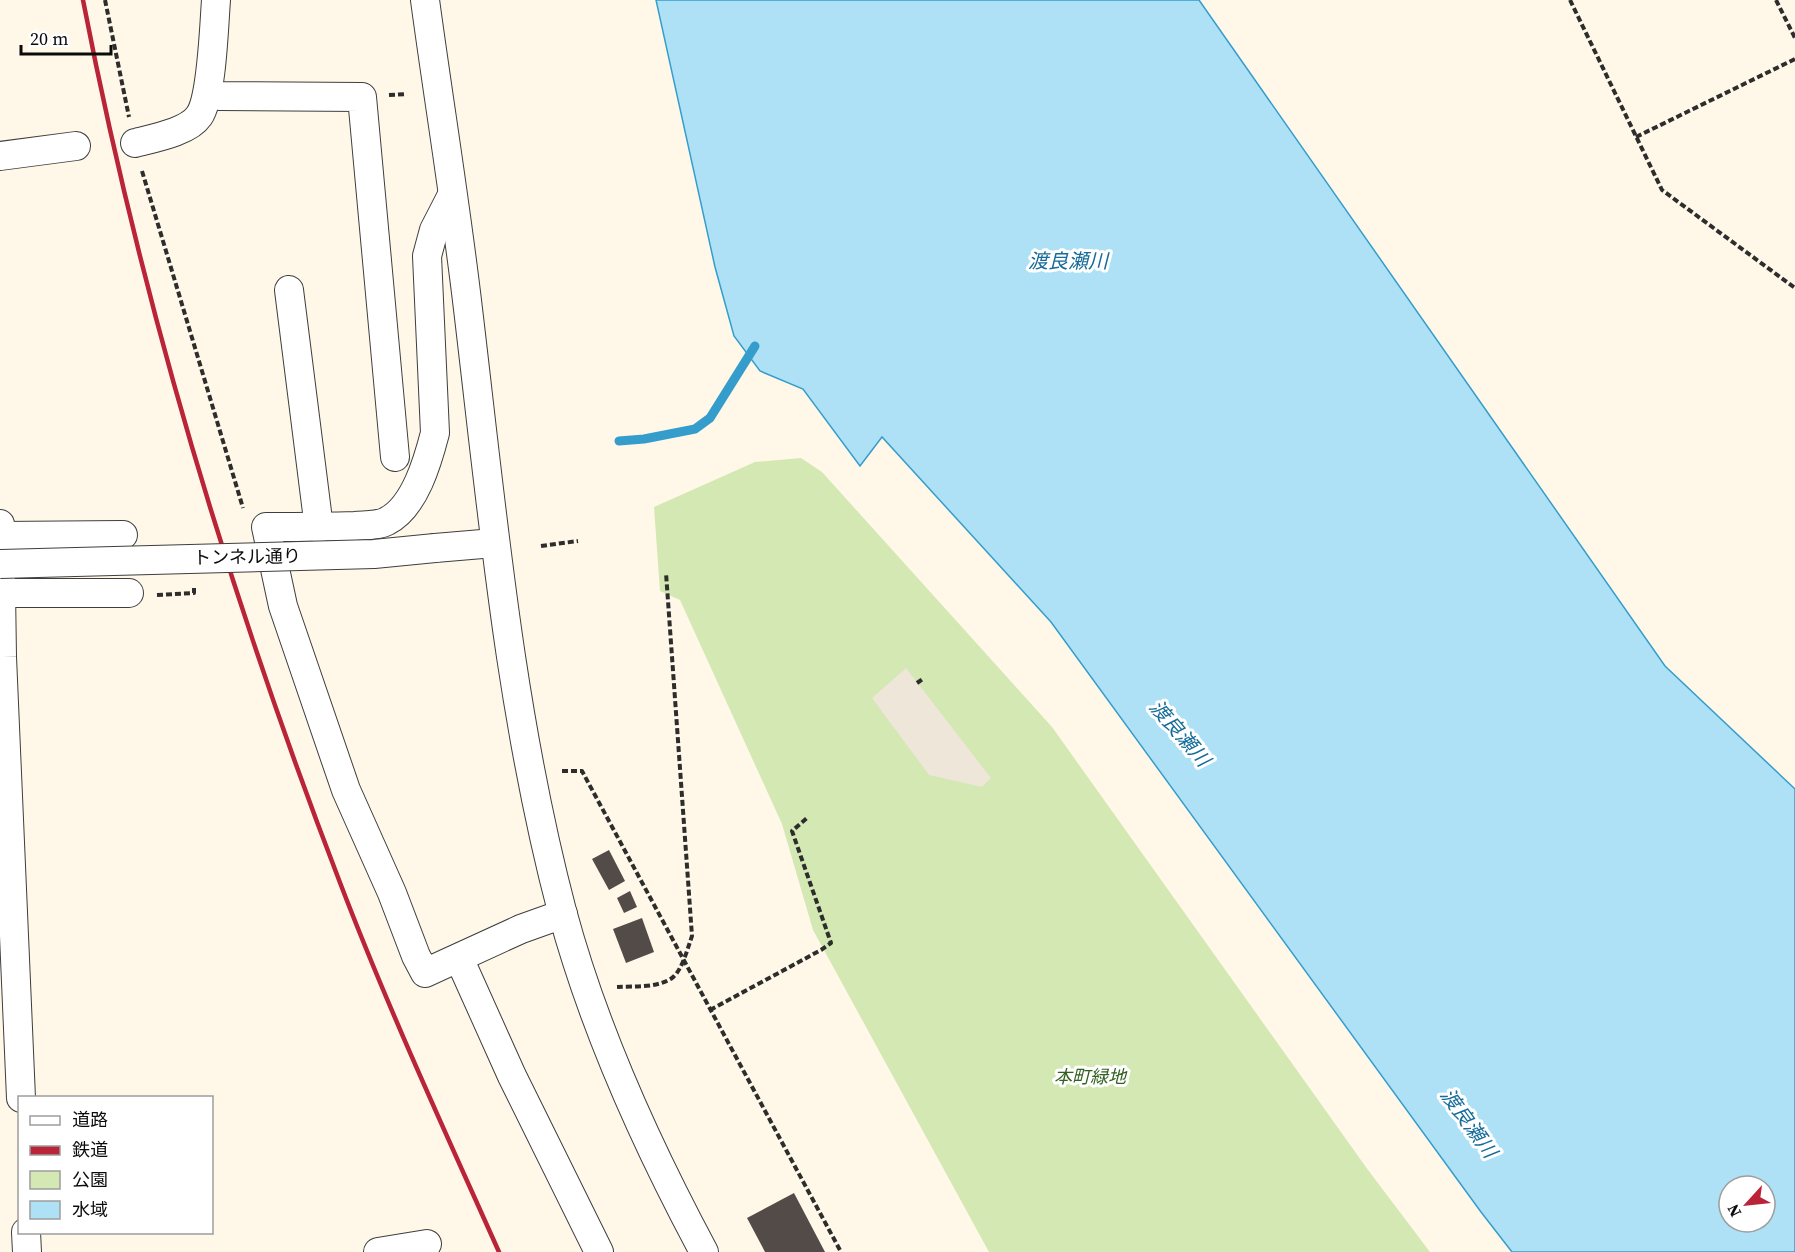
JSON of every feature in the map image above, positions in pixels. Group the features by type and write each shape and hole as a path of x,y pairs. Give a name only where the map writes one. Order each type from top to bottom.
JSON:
{"street":[{"path":"135,143 181,129 199,117 207,94 216,0"},
{"path":"425,0 461,248 494,543 536,801 563,914 595,1011 624,1088 670,1188 704,1252"},
{"path":"207,94 362,97 394,457"},
{"path":"0,156 76,146"},
{"path":"452,195 434,230 428,256 435,433 414,492 401,510 387,521 369,525 318,528 266,527 283,606 346,790 425,973 528,926 563,914"},
{"path":"289,290 318,528"},
{"path":"0,524 1,657 21,1096"},
{"path":"0,536 123,535"},
{"name":"トンネル通り","path":"0,564 374,554 494,543"},
{"path":"0,593 129,593"},
{"path":"459,958 513,1076 599,1252"},
{"path":"26,1234 27,1252"},
{"path":"378,1252 427,1244"}],"path":[{"path":"105,0 135,143 150,199 247,521 254,526 266,527"},
{"path":"1570,0 1662,190 1795,288"},
{"path":"1776,0 1795,38"},
{"path":"1636,137 1795,58"},
{"path":"541,546 578,541"},
{"path":"617,987 653,985 673,978 684,960 692,936 666,573"},
{"path":"917,683 924,678"},
{"path":"562,771 582,771 841,1252"},
{"path":"710,1010 821,950 831,942 792,831 807,819"}],"green space":[{"name":"本町緑地","path":"801,458 822,472 1052,727 1368,1170 1430,1252 989,1252 813,930 782,824 680,600 660,591 654,507 755,462"}],"shaded area":[{"path":"906,668 991,778 982,787 929,775 872,698"}],"water":[{"name":"渡良瀬川","path":"656,0 1199,0 1665,666 1795,789 1795,1252 1512,1252 1051,622 882,437 860,466 803,389 760,371 734,336 715,267"}],"building":[{"path":"609,850 625,881 609,890 592,859"},
{"path":"630,891 637,907 624,913 617,898"},
{"path":"642,918 654,952 626,963 613,929"},
{"path":"794,1193 825,1252 765,1252 747,1218"}],"waterway":[{"path":"619,441 644,439 695,429 710,418 755,346"}],"railway":[{"path":"83,0 106,112 160,335 225,555 261,664 357,927 416,1067 499,1252"}]}
